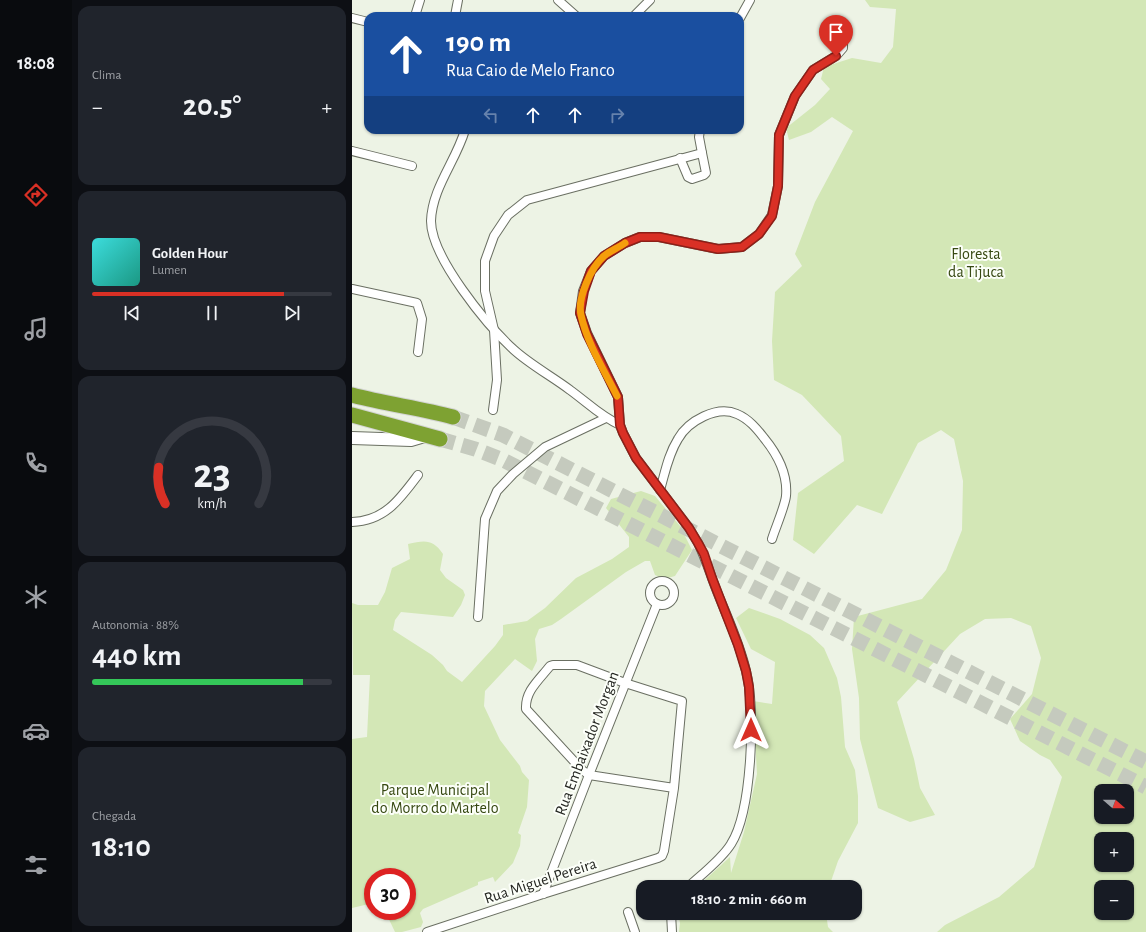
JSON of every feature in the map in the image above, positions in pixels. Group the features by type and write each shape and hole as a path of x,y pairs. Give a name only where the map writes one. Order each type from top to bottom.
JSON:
{"highway":[{"path":"352,397 431,411 453,417"},
{"path":"352,415 434,437"}],"street":[{"path":"416,12 420,0"},
{"path":"456,12 458,0"},
{"path":"559,0 572,12"},
{"path":"638,12 650,0"},
{"path":"743,12 750,0"},
{"path":"352,18 364,21"},
{"path":"696,880 723,855 731,845 738,833 746,802 749,772 751,716 749,687 746,671 738,645 701,549 689,528 636,458 620,425 618,397 587,334 580,313 584,291 591,271 604,256 625,243 640,237 659,237 718,249 742,247 759,234 772,216 778,186 779,135 795,96 813,70 836,56 843,48 843,39"},
{"path":"463,134 462,141 437,193 431,222 434,240 445,262 470,302 514,351 570,390 606,418 620,425"},
{"path":"680,158 688,178 692,179 706,173 699,134"},
{"path":"352,151 412,166"},
{"path":"493,410 496,380 494,330 485,291 485,261 494,236 508,215 527,200 702,152"},
{"path":"352,289 417,303 422,319 418,352"},
{"path":"660,490 668,459 678,438 696,420 718,411 737,414 754,425 775,451 785,475 786,497 772,539"},
{"path":"478,617 485,519 497,491 513,474 545,447 606,418"},
{"path":"352,438 411,440 434,437"},
{"path":"352,522 370,519 386,512 399,499 418,475"},
{"name":"Rua Embaixador Morgan","path":"543,894 588,775 657,604"},
{"path":"577,664 625,683 682,701 674,788 588,775 526,709 526,700 530,691 550,666 553,665 577,664"},
{"name":"Rua Miguel Pereira","path":"427,932 662,856 674,788"},
{"path":"628,912 635,932"},
{"path":"671,920 672,932"}],"green space":[{"name":"Floresta da Tijuca","path":"865,0 1146,0 1146,932 937,932 945,925 999,897 1034,867 1062,777 1050,760 1020,741 1010,719 1032,694 1041,658 1031,626 1011,618 985,619 960,634 897,702 914,759 920,788 935,815 910,822 878,808 860,739 859,698 852,649 854,617 922,599 946,570 962,530 963,481 954,439 941,430 918,443 882,514 857,505 814,554 793,540 798,493 844,461 841,436 802,395 774,380 772,341 775,292 802,266 795,254 815,202 853,131 832,117 811,132 789,140 786,128 815,105 830,89 821,79 824,67 852,58 881,63 893,47 896,9 870,7"},
{"name":"Parque Municipal do Morro do Martelo","path":"641,491 655,496 680,526 692,550 675,576 664,579 655,575 650,561 645,561 626,572 552,625 539,629 535,639 537,661 532,671 515,659 485,691 484,706 500,740 529,780 527,807 518,833 521,835 520,846 513,863 495,882 493,877 478,882 478,885 423,909 420,913 423,922 421,927 402,932 395,932 389,920 416,920 416,868 364,868 364,905 352,908 352,739 367,737 370,675 353,675 352,603 358,605 378,605 385,592 392,568 410,559 408,544 424,541 432,543 443,554 440,570 446,578 463,590 465,595 461,605 453,617 401,612 395,620 393,630 432,655 447,671 462,682 495,646 503,635 503,625 527,621 545,608 576,578 612,559 629,547 629,537 606,508 611,499"},
{"path":"749,608 780,619 810,635 824,648 837,678 841,697 845,747 855,770 858,796 858,823 838,861 831,880 705,880 730,857 731,873 744,832 757,774 753,701 772,704 775,662 751,649 736,618"},
{"path":"679,920 827,920 828,927 833,932 679,932"}],"tunnel":[{"path":"453,417 503,435 1146,762"},
{"path":"440,439 475,449 503,460 1146,787"}],"slow traffic":[{"path":"617,396 587,334 580,313 584,291 591,271 604,256 625,243"}],"route":[{"path":"751,730 749,687 746,671 738,645 704,554 689,528 636,458 623,433 620,425 618,397 596,354 580,313 584,291 591,271 604,256 625,243 640,237 659,237 718,249 742,247 759,234 772,216 778,186 779,135 795,96 813,70 836,56"}]}
